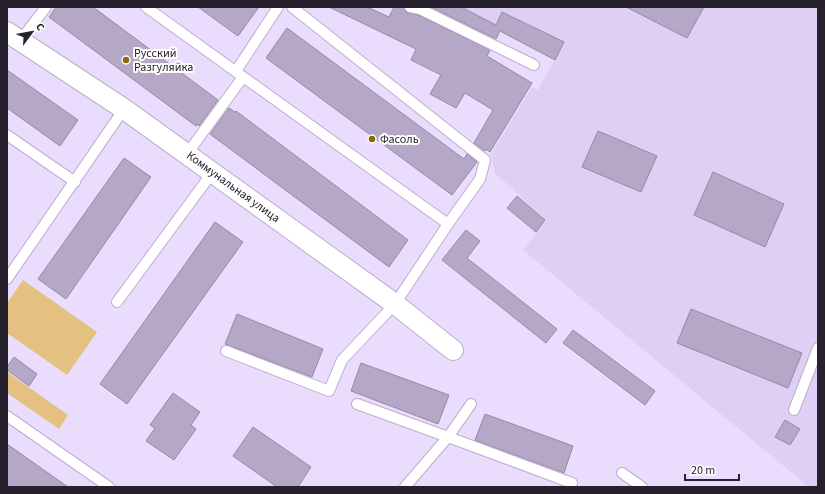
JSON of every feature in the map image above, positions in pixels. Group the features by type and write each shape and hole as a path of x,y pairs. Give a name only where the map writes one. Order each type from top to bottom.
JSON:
{"street":[{"name":"Коммунальная улица","path":"14,37 124,109 395,304 453,350"}],"lane":[{"path":"14,37 46,7"},
{"path":"146,7 448,224"},
{"path":"187,154 240,74 278,7"},
{"path":"226,351 329,391 342,360 395,304 480,179 486,160 292,7"},
{"path":"410,7 420,9 534,65"},
{"path":"7,279 124,109"},
{"path":"7,135 74,182"},
{"path":"117,302 212,173"},
{"path":"794,410 818,348"},
{"path":"357,404 448,436 572,483"},
{"path":"405,487 448,436 471,404"},
{"path":"7,416 109,487"},
{"path":"622,473 642,487"}],"shaded area":[{"path":"461,7 818,7 818,487 809,487 523,250 546,220 495,173 491,154 532,87 538,90 564,42 503,12 496,25"},
{"path":"23,280 97,332 67,375 7,333 7,303"},
{"path":"7,372 68,415 59,429 7,393"}],"building":[{"path":"56,7 93,7 218,100 199,126 197,124 196,126 49,17"},
{"path":"198,7 259,7 238,36"},
{"path":"329,7 367,7 389,17 394,7 404,7 406,12 418,15 490,50 487,56 532,83 490,152 486,149 485,151 474,143 493,110 465,93 456,108 430,94 441,75 411,60 416,49"},
{"path":"431,7 461,7 496,25 502,12 564,42 555,60 500,31 496,39"},
{"path":"626,7 704,7 687,38"},
{"path":"287,28 464,159 467,154 477,162 452,195 266,58"},
{"path":"7,70 78,120 60,146 7,108"},
{"path":"229,108 235,112 236,111 408,240 389,267 210,134"},
{"path":"598,131 657,156 641,192 582,167"},
{"path":"124,158 151,177 66,299 38,279"},
{"path":"713,172 784,204 765,247 694,215"},
{"path":"517,196 545,220 536,232 507,208"},
{"path":"215,222 243,242 127,404 100,384"},
{"path":"466,230 480,241 467,258 557,329 546,343 442,260"},
{"path":"691,309 802,353 788,388 677,343"},
{"path":"237,314 323,349 312,377 225,344"},
{"path":"573,330 655,391 645,405 563,343"},
{"path":"14,357 37,374 29,386 7,370 7,367"},
{"path":"361,363 449,395 438,424 351,391"},
{"path":"173,393 200,412 191,425 196,429 174,460 146,441 155,428 150,425"},
{"path":"485,414 573,446 564,473 475,440"},
{"path":"785,420 800,429 790,445 775,437"},
{"path":"253,427 311,467 298,487 277,487 233,456"},
{"path":"7,444 68,487 7,487"}],"place":[{"name":"Русский Разгуляйка","path":"126,60"},
{"name":"Фасоль","path":"372,139"}]}
